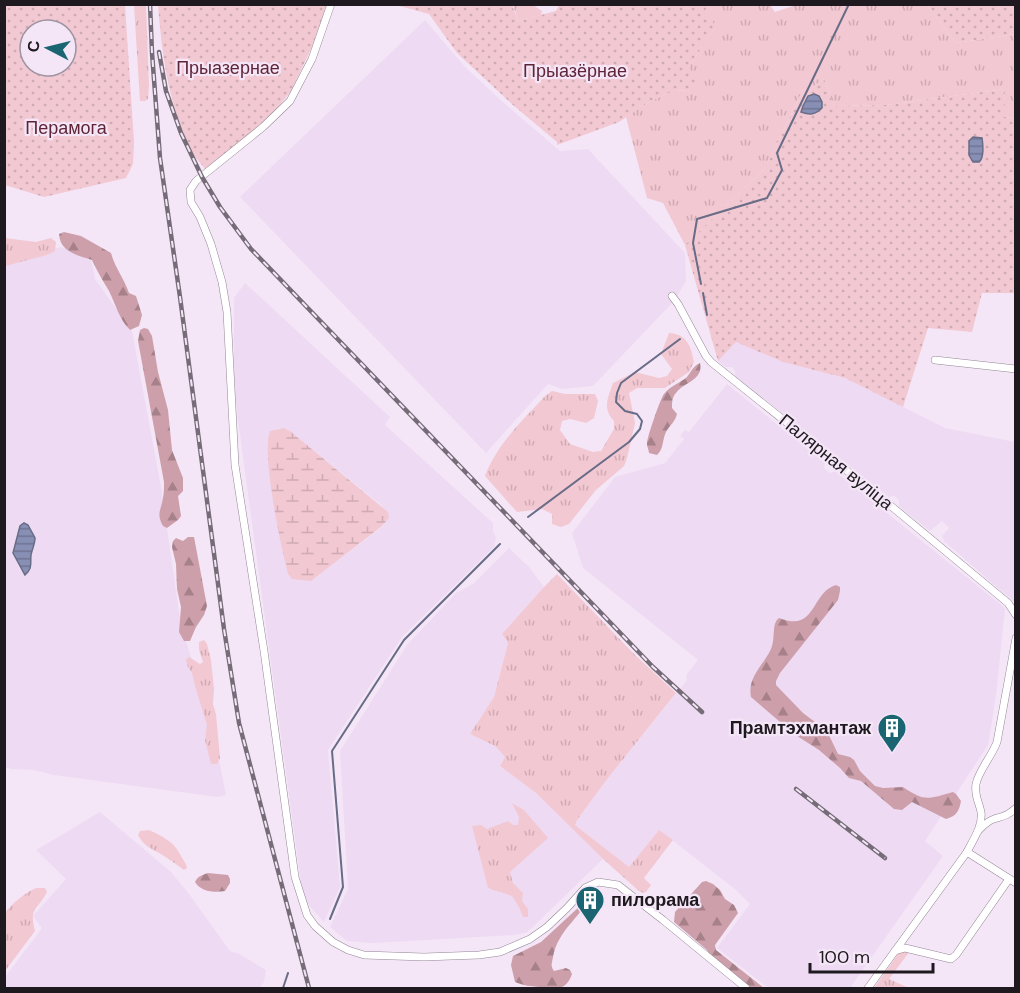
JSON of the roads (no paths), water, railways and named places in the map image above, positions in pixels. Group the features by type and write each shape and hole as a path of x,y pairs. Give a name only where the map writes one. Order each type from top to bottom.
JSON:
{"street":[{"path":"331,4 312,59 290,101 263,127 196,181 190,190 191,202 211,244 222,282 227,312 235,465 264,651 295,877 306,915 333,942 364,955 424,957 479,955 500,952 530,939 547,927 585,888 598,882 618,885 746,988"},
{"name":"Палярная вуліца","path":"672,296 711,362 1008,603 1016,615"},
{"path":"935,360 1016,369"},
{"path":"868,988 967,852 976,833 981,819 976,785 997,742 1016,638"},
{"path":"976,833 987,822 1009,815 1016,808"},
{"path":"895,951 905,948 951,959 1012,881 967,852"}],"water":[{"path":"814,94 819,96 822,108 812,114 801,112 808,96"},
{"path":"973,137 982,138 983,148 979,162 973,162 969,155 969,141"},
{"path":"24,523 28,525 35,538 30,568 25,575 13,553 20,526"}],"waterway":[{"path":"701,284 693,243 697,219 767,198 782,170 777,153 849,4"},
{"path":"703,293 707,315"},
{"path":"528,517 629,442 640,429 642,421 637,414 625,411 616,402 621,383 680,339"},
{"path":"330,919 343,887 332,751 404,640 500,544"},
{"path":"283,988 288,973"}],"railway":[{"path":"150,4 160,158 224,629 239,723 309,988"},
{"path":"159,52 166,91 181,133 202,177 220,207 251,249 653,667 702,712"},
{"path":"796,789 885,858"}],"place":[{"name":"Прамтэхмантаж","path":"892,754"},
{"name":"пилорама","path":"590,926"}],"park label":[{"name":"Прыазернае","path":"228,68"},
{"name":"Прыазёрнае","path":"575,71"},
{"name":"Перамога","path":"66,128"}]}
